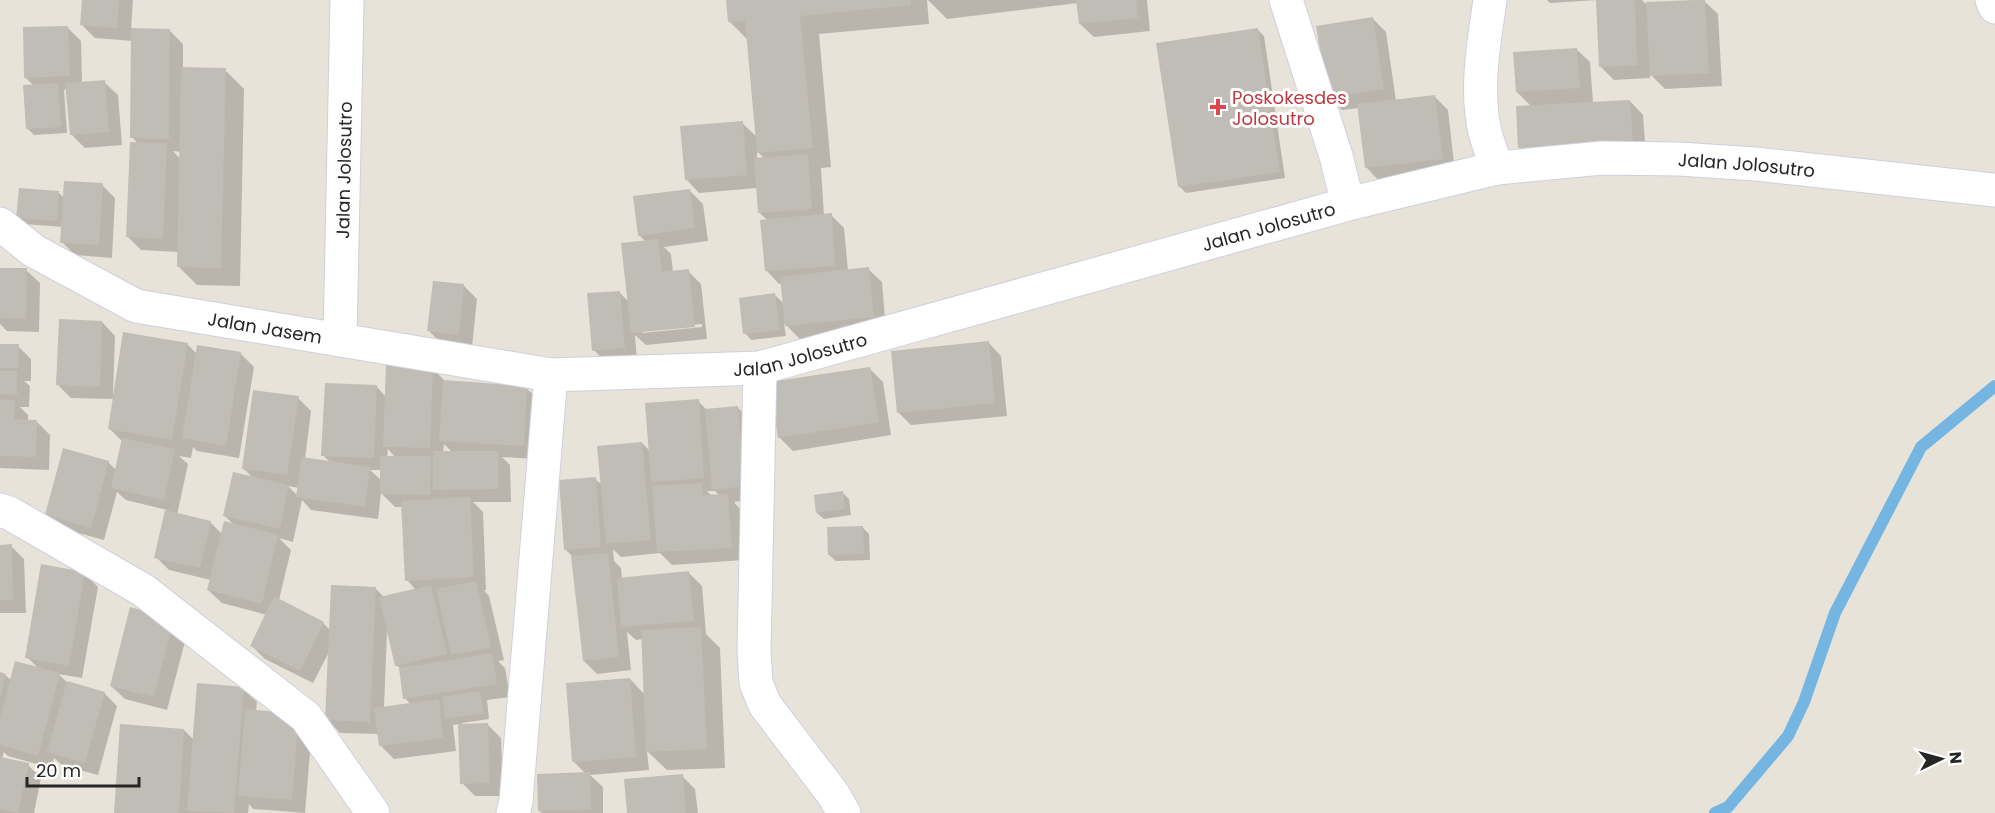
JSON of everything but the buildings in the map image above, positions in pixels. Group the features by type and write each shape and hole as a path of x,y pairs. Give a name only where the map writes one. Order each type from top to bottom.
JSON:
{"street":[{"name":"Jalan Jolosutro","path":"340,340 347,0"},
{"path":"1286,0 1336,156 1348,204"},
{"path":"1490,0 1481,76 1482,102 1485,132 1497,168"},
{"path":"1992,0 1995,6"},
{"name":"Jalan Jolosutro","path":"551,375 760,368 1348,204 1497,168 1602,158 1679,159 1756,164 1995,190"},
{"name":"Jalan Jasem","path":"0,224 34,251 136,306 551,375"},
{"path":"760,368 754,650 756,683 765,705 834,794 843,813"},
{"path":"513,813 516,801 551,375"},
{"path":"0,510 143,590 306,717 373,813"}],"waterway":[{"path":"1715,813 1728,807 1788,736 1804,702 1835,613 1921,447 1995,386"}],"place":[{"name":"Poskokesdes Jolosutro","path":"1218,107"}]}
